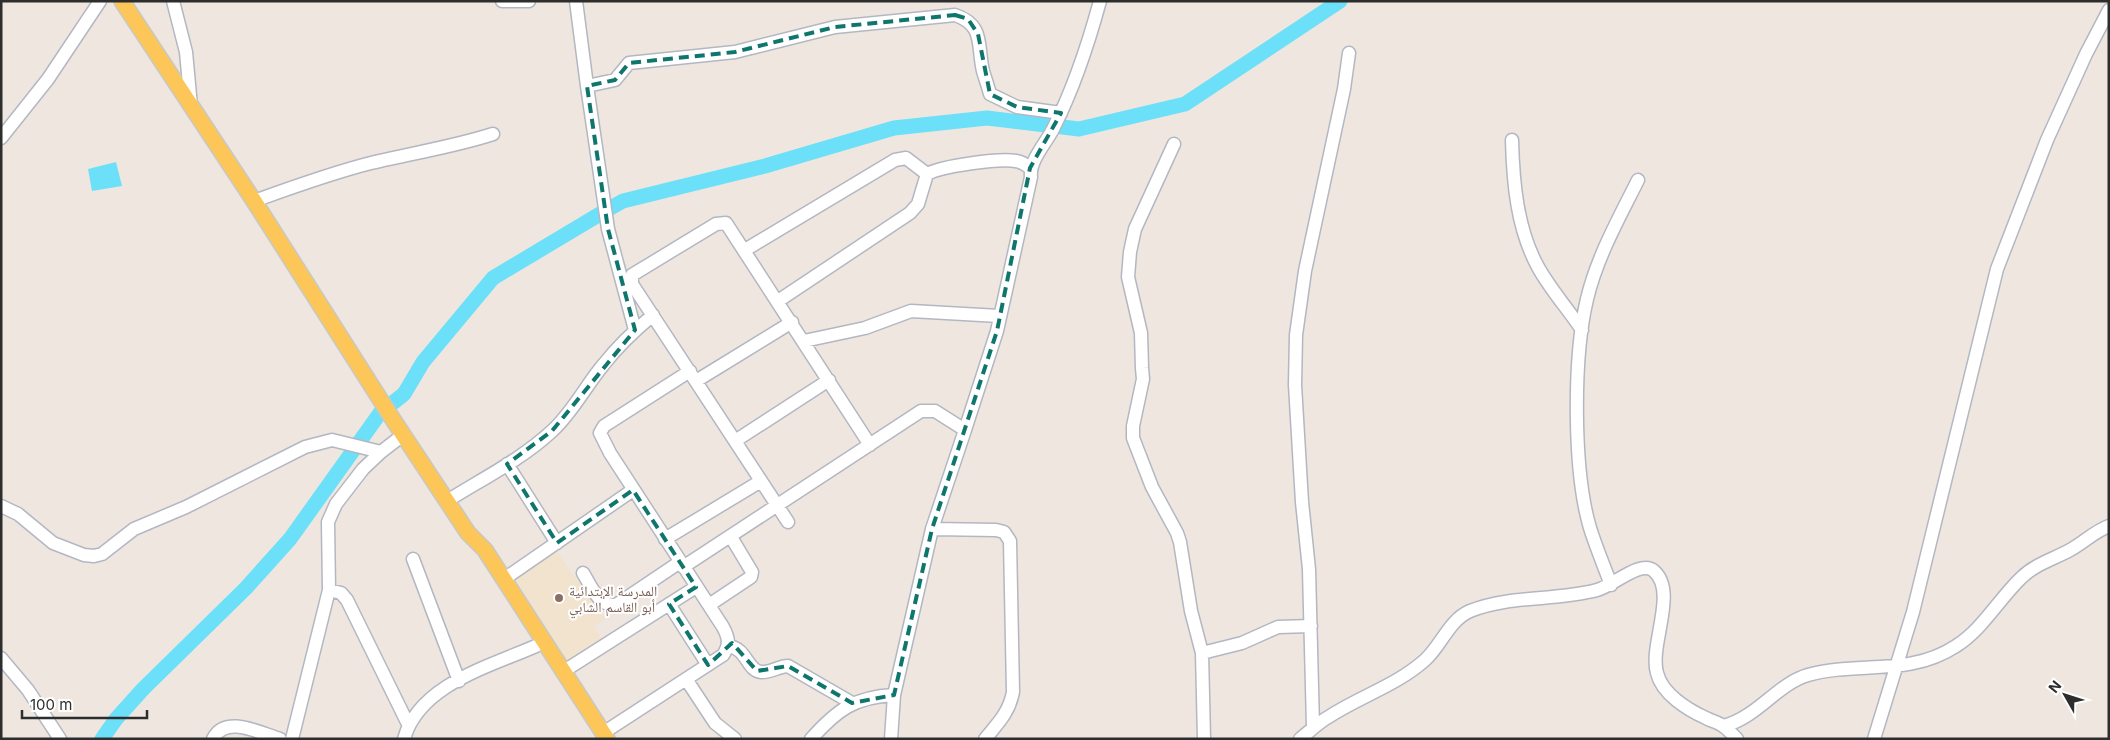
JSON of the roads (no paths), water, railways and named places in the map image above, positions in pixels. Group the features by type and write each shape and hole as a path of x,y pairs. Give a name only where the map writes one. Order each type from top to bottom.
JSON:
{"main road":[{"path":"122,1 254,201 378,397 447,500 468,533 477,554 536,646 602,737"},
{"path":"468,533 485,550 564,671 602,737"}],"street":[{"path":"1,138 48,79 100,1"},
{"path":"173,1 186,52 191,106"},
{"path":"502,1 529,1"},
{"path":"576,1 608,229 635,330"},
{"path":"891,739 894,695 932,529 999,316 1031,177 1030,168 1061,113 1073,86 1100,1"},
{"path":"1874,739 1897,666 1997,270 2047,140 2086,54 2109,10"},
{"path":"587,86 615,80 629,63 735,52 834,27 955,15 968,19 978,34 982,70 990,94 1018,107 1061,113"},
{"path":"1313,727 1309,569 1302,502 1295,385 1296,335 1305,271 1349,53"},
{"path":"254,201 318,177 373,163 457,146 493,134"},
{"path":"1512,140 1517,199 1526,241 1538,267 1582,330"},
{"path":"1174,144 1141,214 1130,252 1128,277 1141,333 1143,379 1133,426 1133,438 1160,505 1178,533 1191,611 1202,653 1204,739"},
{"path":"745,250 895,160 906,158 927,174"},
{"path":"778,300 910,213 918,204 927,174 953,166 1014,160 1024,163 1030,168"},
{"path":"1611,585 1590,527 1581,476 1578,397 1582,330 1587,298 1607,241 1638,180"},
{"path":"788,522 631,281 631,276 634,273 721,222 728,225 870,445"},
{"path":"804,341 865,328 911,311 999,316"},
{"path":"447,500 507,464 552,431 566,416 604,363 635,330 653,315"},
{"path":"602,737 723,655 728,646 728,636 600,437 601,429 792,322"},
{"path":"735,441 829,380"},
{"path":"583,573 601,602 616,605 778,507 913,416 928,410 942,414 964,430"},
{"path":"292,739 329,590 328,522 336,504 363,470 381,452 403,435"},
{"path":"1,506 18,514 53,543 84,555 94,556 102,554 134,529 186,507 305,447 332,440 381,452"},
{"path":"507,464 557,543"},
{"path":"665,539 761,481"},
{"path":"504,579 634,490"},
{"path":"1724,726 1738,722 1755,712 1792,682 1807,675 1897,666 1935,657 1966,639 2030,570 2068,551 2109,526"},
{"path":"932,529 996,530 1004,532 1010,541 1013,692 1010,707 1005,716 985,739"},
{"path":"709,605 751,576 752,572 730,537"},
{"path":"413,559 459,681"},
{"path":"1300,739 1313,727 1331,715 1402,678 1424,661 1456,620 1469,611 1508,603 1596,590 1611,585 1633,570 1644,567 1652,569 1658,575 1664,589 1657,638 1657,675 1672,696 1686,707 1724,726 1737,739"},
{"path":"564,671 696,587"},
{"path":"329,590 341,594 347,600 408,724"},
{"path":"669,604 708,665"},
{"path":"1202,653 1242,642 1278,628 1311,626"},
{"path":"404,739 408,724 434,695 459,681 536,646"},
{"path":"728,646 742,651 757,671 762,672 788,666 852,703"},
{"path":"1,658 28,690 60,739"},
{"path":"686,679 715,723 735,739"},
{"path":"811,739 833,716 852,703 868,697 894,695"},
{"path":"213,739 220,729 232,725 280,739"}],"water":[{"path":"116,162 122,186 92,191 88,169"}],"waterway":[{"path":"102,739 116,719 143,689 246,588 290,539 380,413 404,394 423,362 493,278 605,211 623,201 765,166 894,128 987,118 1079,129 1185,104 1340,1"}],"place":[{"name":"المدرسة الإبتدائية أبو القاسم الشابي","path":"559,598"}]}
